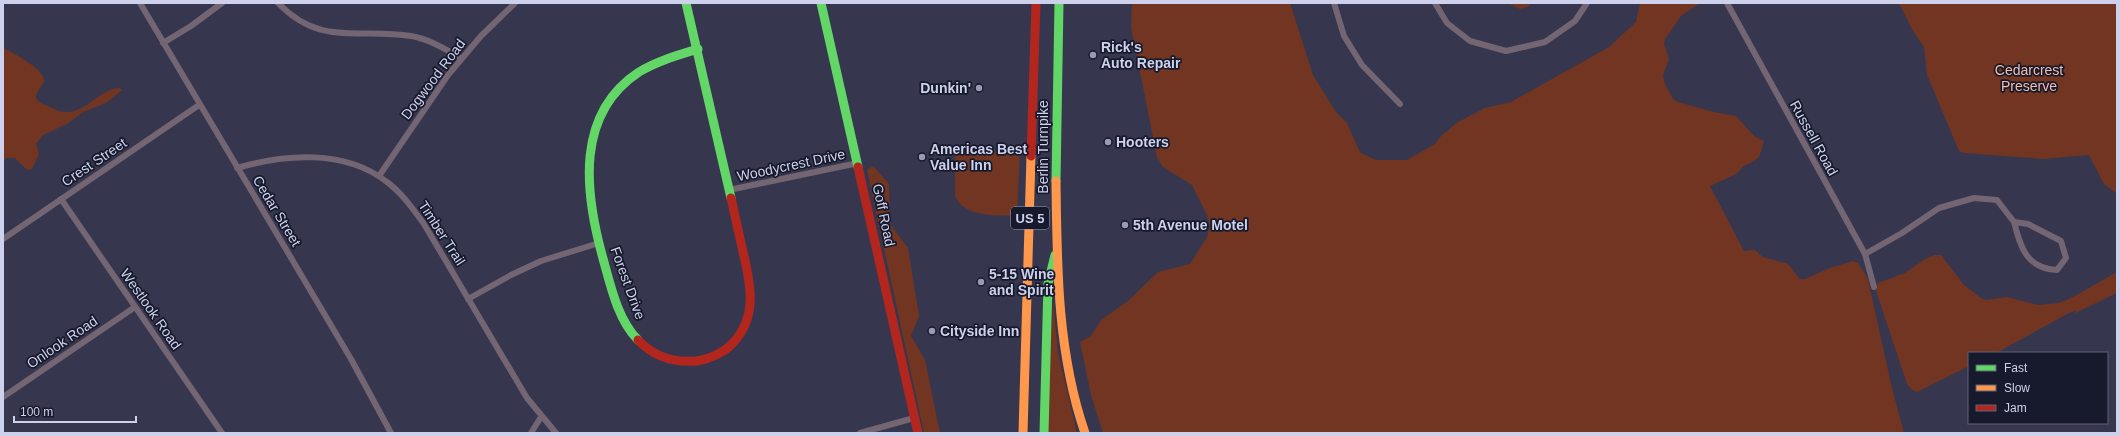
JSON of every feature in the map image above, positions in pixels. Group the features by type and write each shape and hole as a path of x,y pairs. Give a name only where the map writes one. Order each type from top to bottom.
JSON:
{"main road":[{"name":"Forest Drive","path":"686,3 698,49 749,279 751,305 746,324 739,336 722,352 708,358 692,362 677,362 660,356 641,343 633,335 624,318 609,277 599,243 589,194 587,169 591,142 598,120 618,89 634,75 653,64 698,49"},
{"name":"Goff Road","path":"821,3 918,433"},
{"name":"Berlin Turnpike","path":"1023,433 1036,3"},
{"name":"Berlin Turnpike","path":"1044,433 1048,284 1058,244 1056,139 1059,3"},
{"name":"US 5","path":"1058,244 1064,344 1072,388 1086,433"}],"street":[{"name":"Cedar Street","path":"140,3 199,105 351,359 391,433"},
{"path":"163,43 222,3"},
{"path":"278,3 298,20 320,31 337,34 410,36 428,41 461,58"},
{"name":"Dogwood Road","path":"379,176 434,93 461,58 515,3"},
{"path":"1334,3 1344,36 1362,65 1400,104"},
{"path":"1435,3 1447,23 1470,41 1506,50 1546,42 1575,21 1587,3"},
{"name":"Russell Road","path":"1727,3 1865,254 1874,287"},
{"name":"Crest Street","path":"3,239 199,105"},
{"name":"Timber Trail","path":"237,168 280,158 309,157 353,165 379,176 394,188 419,217 527,398 541,417 556,433"},
{"name":"Woodycrest Drive","path":"729,190 858,163"},
{"path":"1865,254 1907,230 1939,208 1974,198 1997,200 2014,222 2020,244 2030,260 2043,269 2057,270 2066,258 2061,241 2028,224 2014,222"},
{"name":"Westlook Road","path":"61,199 222,433"},
{"path":"468,299 536,263 599,243"},
{"name":"Onlook Road","path":"3,397 135,307"},
{"path":"531,433 541,417"},
{"path":"860,433 914,418"}],"green space":[{"path":"1132,3 1290,3 1313,75 1336,112 1347,123 1361,153 1376,160 1407,160 1435,144 1441,136 1458,122 1485,108 1511,102 1609,47 1636,22 1640,3 1700,3 1681,16 1665,39 1664,44 1669,59 1663,75 1665,84 1673,99 1678,102 1714,112 1736,116 1754,136 1764,141 1759,157 1744,166 1736,174 1710,186 1744,251 1755,250 1763,257 1788,264 1800,279 1805,279 1830,268 1853,261 1858,263 1868,279 1891,384 1904,433 1103,433 1091,395 1080,342 1091,336 1101,320 1128,301 1158,272 1190,264 1207,237 1210,226 1207,215 1192,185 1163,167 1157,157 1131,27"},
{"path":"1507,3 1530,3 1528,7 1520,9"},
{"name":"Cedarcrest Preserve","path":"1899,3 2117,3 2117,194 2104,184 2089,155 2043,159 1964,153 1959,151 1927,75 1924,47 1913,31"},
{"path":"3,48 28,62 40,72 44,81 37,93 36,98 39,102 63,112 72,112 80,109 103,93 111,90 120,88 122,90 106,103 83,112 67,124 43,135 36,144 39,154 32,169 27,170 15,158 6,158 3,161"},
{"path":"961,151 1020,152 1017,216 982,214 965,208 959,202 955,195 955,156"},
{"path":"873,166 889,184 890,224 908,248 919,316 911,336 925,360 940,433 924,433 867,170"},
{"path":"1935,255 1941,255 1964,285 1986,300 2007,297 2038,305 2059,303 2073,297 2117,272 2117,293 2073,314 2077,310 2069,313 1998,352 1968,352 1968,366 1917,392 1912,390 1907,384 1876,291 1878,283 1905,273 1925,259"},
{"path":"1053,301 1058,353 1077,433 1048,433 1048,397"}],"traffic: fast":[{"path":"686,3 731,198"},
{"path":"821,3 858,167"},
{"path":"1056,181 1059,3"},
{"path":"638,340 619,311 602,255 592,206 589,180 590,156 595,132 604,109 618,89 646,68 660,61 698,49"},
{"path":"1044,433 1048,284 1055,255"}],"traffic: slow":[{"path":"1023,433 1031,156"},
{"path":"1056,181 1060,308 1069,371 1085,433"}],"traffic: jam":[{"path":"1031,156 1036,3"},
{"path":"858,167 918,433"},
{"path":"638,340 651,351 665,358 680,361 697,361 720,353 732,344 740,334 746,323 749,312 750,288 731,198"}],"place":[{"name":"Rick's Auto Repair","path":"1093,55"},
{"name":"Dunkin'","path":"979,88"},
{"name":"Hooters","path":"1108,142"},
{"name":"Americas Best Value Inn","path":"922,157"},
{"name":"5th Avenue Motel","path":"1125,225"},
{"name":"5-15 Wine and Spirit","path":"981,282"},
{"name":"Cityside Inn","path":"932,331"}]}
